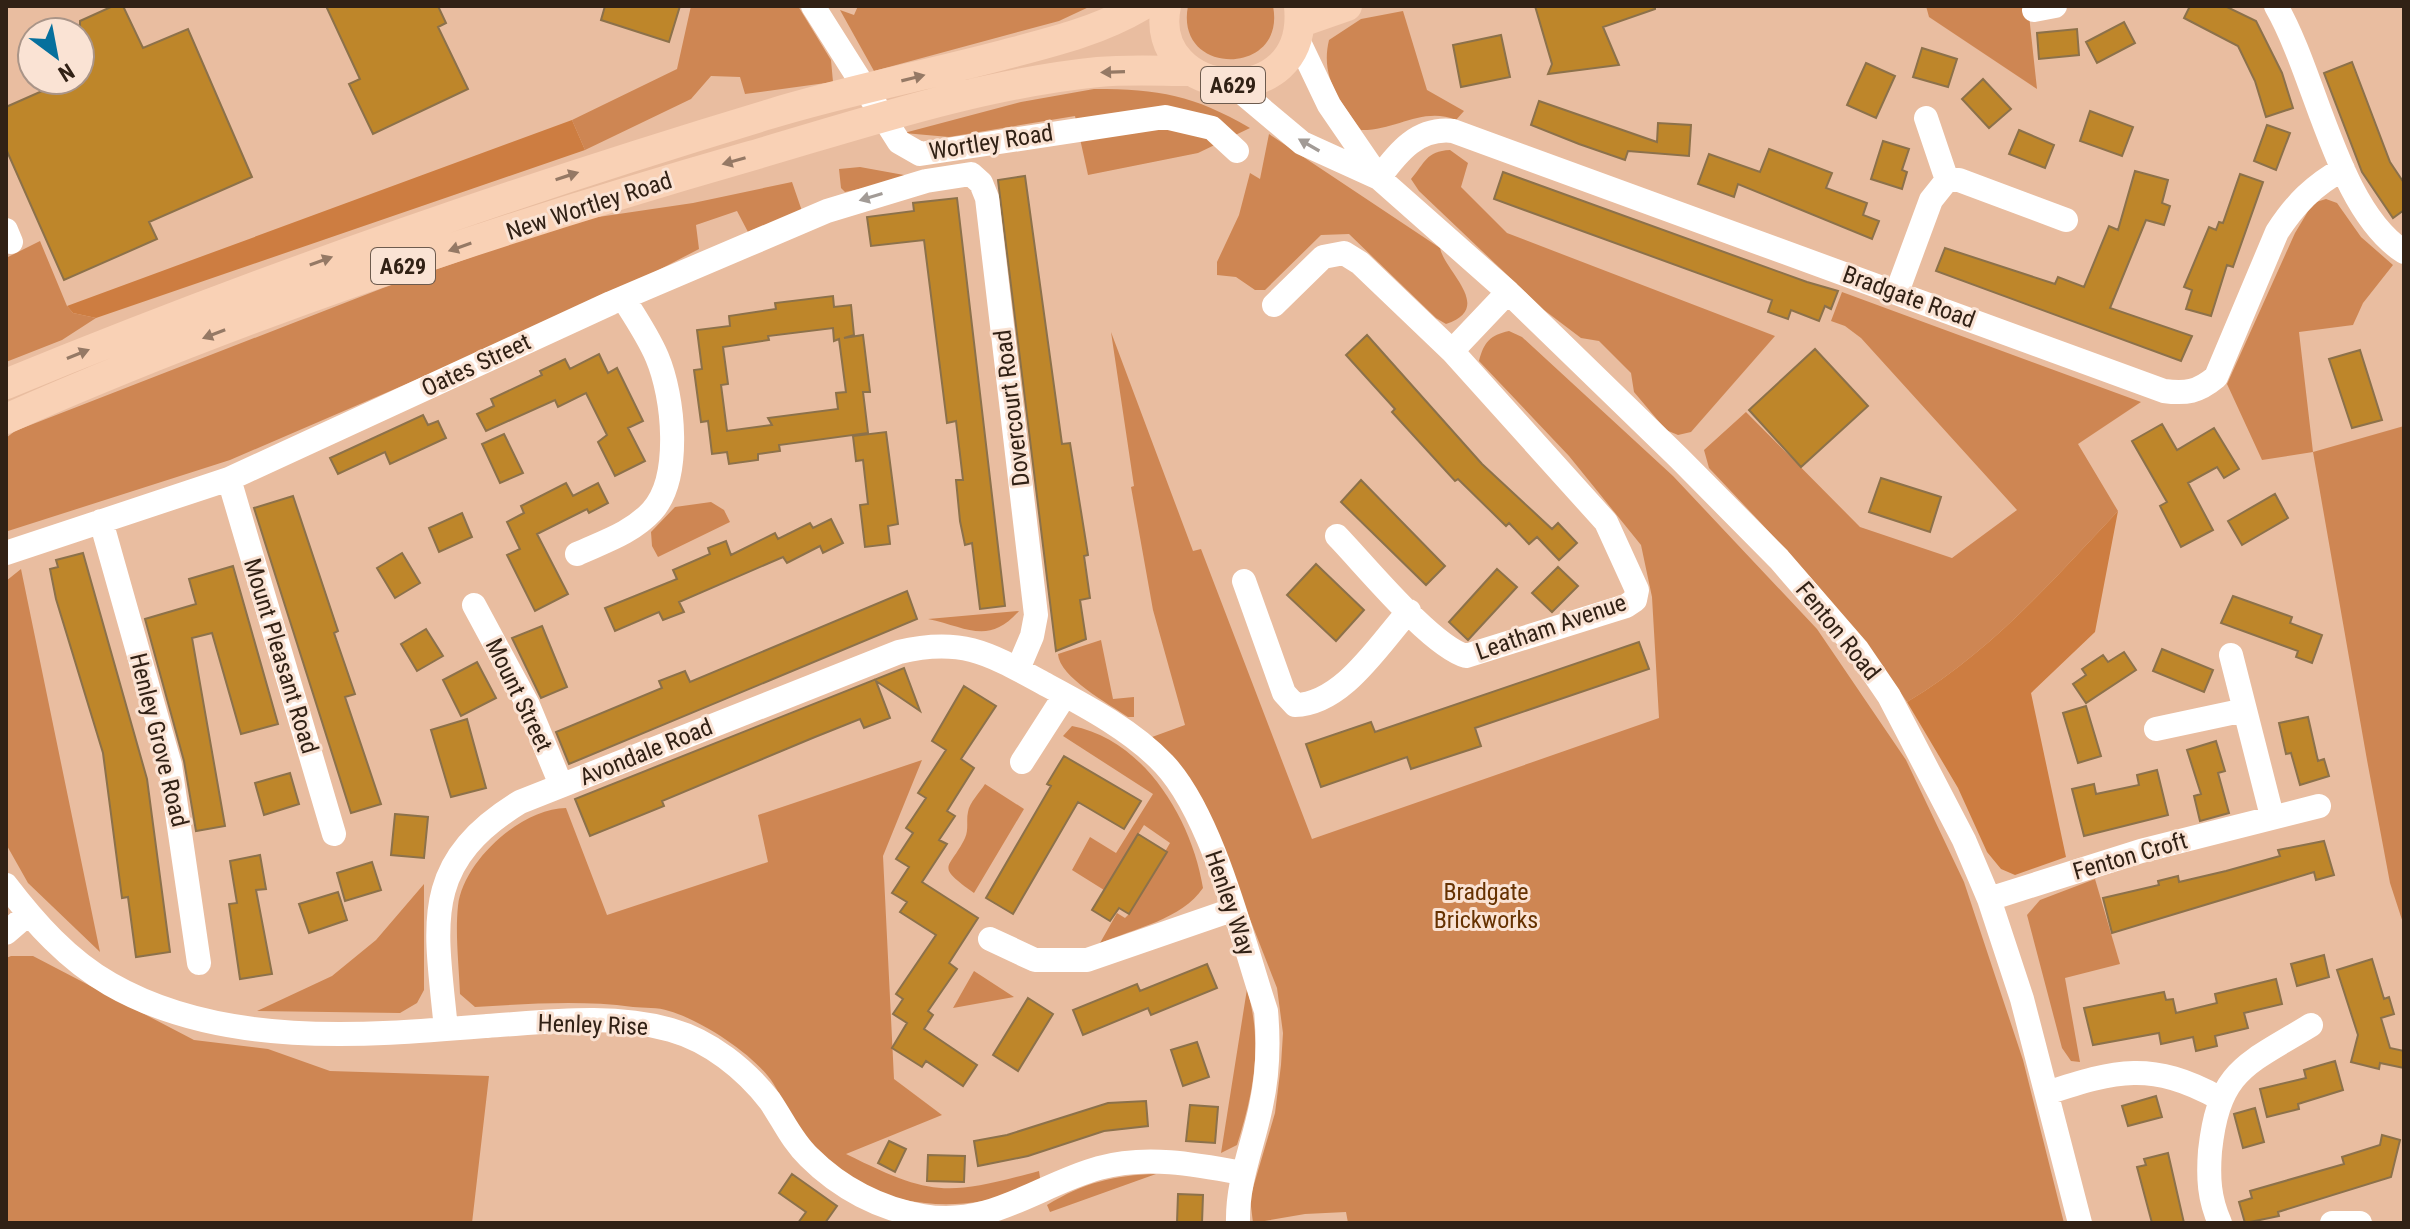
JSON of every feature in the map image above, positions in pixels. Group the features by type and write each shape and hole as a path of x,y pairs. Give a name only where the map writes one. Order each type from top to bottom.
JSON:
{"main road":[{"name":"New Wortley Road","path":"6,384 287,273 483,203 783,110 1096,28 1141,6"},
{"name":"A629","path":"1166,6 1166,34 1176,55 1191,71 1211,82 1233,85 1254,82 1273,72 1288,57 1299,22"},
{"path":"1299,22 1347,6"},
{"name":"New Wortley Road","path":"6,419 150,358 328,291 580,207 809,139 985,91 1098,72 1191,71"}],"street":[{"name":"Wortley Road","path":"813,6 899,142 920,154 1165,117 1212,128 1237,151"},
{"path":"2276,6 2295,40 2343,169 2375,229 2404,252"},
{"name":"Fenton Road","path":"1299,22 1329,105 1379,178 1508,292 1641,419 1779,559 1857,649 1917,748 1989,899 2022,999 2080,1223"},
{"name":"Fenton Road","path":"1233,85 1302,143 1379,178"},
{"path":"1926,118 1947,180"},
{"name":"Bradgate Road","path":"1379,178 1411,141 1438,130 1453,131 2164,391 2185,394 2201,389 2216,377 2277,232 2306,194 2343,169"},
{"name":"Dovercourt Road","path":"946,177 971,174 981,183 987,198 1036,615 1032,636 1018,669"},
{"name":"Oates Street","path":"6,553 229,479 756,240 854,202 946,177"},
{"path":"1947,180 1959,180 2066,220"},
{"path":"1897,292 1931,200 1947,180"},
{"path":"1274,305 1323,257 1344,253 1360,263 1452,351 1508,292"},
{"path":"577,554 640,523 653,510 669,483 672,462 663,375 645,333 623,298"},
{"name":"Leatham Avenue","path":"1337,536 1453,652 1466,656 1626,606 1635,600 1637,590 1606,522 1452,351"},
{"name":"Mount Pleasant Road","path":"229,479 334,834"},
{"name":"Henley Grove Road","path":"101,521 170,765 199,963"},
{"path":"1244,581 1284,693 1295,705 1310,704 1340,686 1409,611"},
{"name":"Mount Street","path":"474,605 528,705 561,785"},
{"name":"Avondale Road","path":"446,1029 439,907 455,858 490,820 520,802 561,785 899,652 949,644 974,649 1018,669"},
{"path":"2231,655 2272,816"},
{"name":"Henley Way","path":"1018,669 1126,733 1163,763 1184,790 1201,820 1266,1011 1269,1040 1261,1109 1242,1173 1238,1223"},
{"path":"1022,762 1065,695"},
{"path":"2156,729 2245,710"},
{"name":"Fenton Croft","path":"1989,899 2141,851 2319,806"},
{"name":"Henley Rise","path":"6,885 28,914 82,964 111,984 192,1017 227,1025 322,1032 610,1021 671,1030 700,1041 748,1076 808,1156 859,1195 891,1209 926,1217 958,1218 1028,1210 1098,1168 1136,1161 1174,1162 1242,1173"},
{"path":"990,939 1035,960 1087,960 1232,910"},
{"path":"6,933 28,914"},
{"path":"2220,1223 2209,1192 2213,1121 2219,1098 2229,1082 2252,1061 2311,1025"},
{"path":"2047,1093 2113,1072 2144,1070 2170,1075 2219,1098"},
{"path":"2332,1223 2360,1223"}],"green space":[{"path":"691,6 798,6 831,60 833,82 745,94 740,77 711,76 691,99 585,150 572,120 677,69"},
{"path":"858,6 1091,6 1059,21 874,71 840,10 854,15"},
{"path":"1188,6 1273,6 1273,29 1264,46 1249,56 1230,59 1212,56 1197,46 1188,29"},
{"path":"1926,6 2028,6 2037,89 1929,17"},
{"path":"1403,11 1427,90 1464,111 1456,120 1444,116 1420,117 1386,127 1361,130 1339,98 1330,77 1327,66 1329,40 1361,19"},
{"path":"1094,89 1138,90 1175,96 1211,108 1250,128 1198,153 1088,175 1075,116 949,137 904,133 1021,102"},
{"path":"1269,134 1440,248 1467,299 1466,309 1460,317 1446,324 1436,318 1349,234 1321,235 1265,290 1255,290 1236,277 1217,275 1217,262 1239,215 1250,173 1260,179"},
{"path":"1450,150 1468,163 1461,187 1507,233 1775,336 1691,432 1678,435 1666,430 1634,392 1631,373 1599,341 1581,338 1544,310 1419,191 1411,179 1423,163 1431,155"},
{"path":"860,167 915,177 845,192 841,188 839,169"},
{"path":"792,182 802,211 748,232 737,211 696,225 699,249 601,300 230,460 8,531 6,536 6,438 15,431 383,288 578,220 693,203"},
{"path":"2326,199 2337,203 2361,237 2393,265 2363,303 2353,325 2299,332 2313,452 2262,460 2227,384 2295,233 2313,203"},
{"path":"40,241 67,306 73,313 96,318 62,340 6,362 6,258"},
{"path":"1842,292 2141,402 2078,444 2118,511 1993,638 1907,702 1838,610 1709,468 1704,450 1746,412 1860,527 1952,558 2017,510 1861,338 1845,326 1831,321"},
{"name":"Bradgate Brickworks","path":"1509,331 1522,337 1673,476 1817,629 1906,760 1964,882 2023,1060 2064,1223 1348,1223 1346,1212 1305,1214 1253,1223 1250,1198 1275,1113 1281,1065 1283,1033 1277,988 1204,802 1181,767 1152,737 1185,725 1153,610 1131,487 1134,486 1111,332 1193,551 1201,549 1312,839 1659,718 1652,597 1641,545 1569,456 1479,361 1489,340"},
{"path":"2404,426 2404,926 2390,883 2313,452"},
{"path":"711,502 724,510 730,522 658,557 652,546 651,532 675,507"},
{"path":"21,569 100,952 28,883 6,844 6,581"},
{"path":"1019,611 1008,622 987,631 928,619"},
{"path":"1101,640 1113,699 1134,697 1134,717 1128,717 1086,689 1061,663 1058,654"},
{"path":"1072,726 1098,734 1122,748 1143,765 1161,787 1188,836 1203,888 1183,908 1170,915 1100,943 1117,913 1125,918 1129,914 1170,843 1144,825 1104,890 1072,870 1090,837 1116,853 1153,794 1063,736"},
{"path":"922,760 883,856 894,1079 942,1115 846,1154 900,1178 940,1188 982,1185 1039,1171 1041,1184 976,1202 943,1204 910,1201 879,1192 850,1178 824,1158 796,1126 765,1072 741,1050 696,1022 656,1008 613,1005 554,1003 475,1007 460,994 457,928 462,889 483,855 497,840 531,817 566,808 607,915 768,862 758,815"},
{"path":"985,784 1024,809 974,893 953,877 948,867 966,835 970,805"},
{"path":"2095,879 2120,964 2065,978 2080,1062 2071,1061 2062,1048 2027,915 2040,900"},
{"path":"424,884 424,990 417,1003 400,1013 257,1011 332,976 376,940"},
{"path":"33,956 194,1040 268,1049 330,1071 489,1076 472,1223 6,1223 6,958"},
{"path":"974,971 1014,997 953,1008"},
{"path":"1247,989 1255,1029 1252,1087 1237,1145 1221,1153"},
{"path":"1156,1174 1050,1212 1047,1205 1099,1182"}],"shaded area":[{"path":"572,120 585,150 96,318 73,313 67,306"},
{"path":"2118,511 2095,632 2031,693 2066,857 2015,875 2001,869 1987,852 1958,788 1907,702 1993,638"}],"building":[{"path":"113,6 123,6 143,48 188,29 252,177 149,222 157,239 64,280 6,149 6,107 31,96 96,96 96,16 91,16"},
{"path":"326,6 438,6 446,23 438,27 468,89 373,134 349,84 360,79"},
{"path":"605,6 680,6 669,42 601,20"},
{"path":"1535,6 1655,6 1655,9 1603,27 1619,65 1548,74 1552,64"},
{"path":"2190,6 2225,6 2256,21 2282,73 2293,108 2266,117 2255,81 2238,46 2184,18"},
{"path":"2124,22 2135,43 2097,63 2086,42"},
{"path":"2077,29 2079,55 2039,59 2037,33"},
{"path":"1501,35 1510,77 1461,87 1453,45"},
{"path":"1922,48 1957,59 1948,87 1913,77"},
{"path":"2352,62 2390,162 2404,183 2404,210 2393,218 2362,172 2324,73"},
{"path":"1866,63 1895,76 1876,118 1847,105"},
{"path":"1983,79 2011,109 1989,128 1962,99"},
{"path":"1539,101 1657,142 1658,123 1691,125 1689,156 1628,151 1625,160 1579,144 1531,125"},
{"path":"2090,111 2133,127 2122,156 2080,141"},
{"path":"2267,125 2290,133 2276,170 2254,161"},
{"path":"2019,130 2054,145 2045,168 2009,154"},
{"path":"1883,141 1909,149 1902,170 1907,172 1902,189 1871,179"},
{"path":"1769,149 1832,173 1826,188 1867,203 1863,215 1879,221 1872,239 1738,184 1734,197 1698,184 1709,154 1760,172"},
{"path":"2135,171 2168,180 2162,203 2170,206 2164,225 2146,220 2110,308 2192,336 2181,361 1936,271 1945,248 2055,284 2058,277 2084,287 2109,226 2118,230"},
{"path":"1503,172 1838,291 1831,309 1825,306 1819,321 1791,310 1788,319 1768,312 1772,300 1494,199"},
{"path":"2240,174 2263,182 2233,267 2227,265 2211,316 2186,309 2192,290 2184,287 2209,227 2216,230 2219,222 2223,223"},
{"path":"1025,176 1062,444 1070,443 1088,555 1084,556 1090,598 1080,600 1086,639 1056,651 998,180"},
{"path":"957,198 1005,606 980,609 972,543 965,545 960,521 956,480 963,480 956,421 947,423 924,240 871,246 867,217 914,211 913,203"},
{"path":"833,296 834,307 851,305 854,335 844,338 863,335 870,392 863,392 868,433 779,445 780,451 758,454 758,460 729,464 727,452 712,454 708,421 701,422 694,370 702,369 697,330 730,326 729,316 776,309 775,303","holes":["833,328 834,341 839,339 846,392 836,393 838,409 768,418 772,425 727,431 721,385 728,384 723,347 769,340 768,336"]},
{"path":"1367,335 1482,464 1552,529 1558,523 1577,543 1559,560 1537,537 1529,544 1458,479 1455,481 1392,412 1395,409 1346,355"},
{"path":"1815,349 1868,406 1801,467 1749,410"},
{"path":"2360,350 2382,420 2352,428 2329,359"},
{"path":"599,354 608,373 617,368 643,421 628,428 645,461 615,476 598,442 607,435 586,393 558,407 555,400 486,431 477,414 494,406 491,399 542,375 540,371 565,359 570,369"},
{"path":"423,415 428,425 438,421 446,438 390,464 385,452 338,474 330,458"},
{"path":"2162,424 2177,450 2214,428 2239,469 2224,478 2217,467 2188,483 2213,530 2181,547 2160,506 2167,502 2132,441"},
{"path":"886,432 898,524 888,526 890,544 865,547 860,505 868,504 863,460 856,461 853,436"},
{"path":"504,434 523,473 500,483 482,444"},
{"path":"1881,478 1941,497 1930,532 1869,512"},
{"path":"1361,480 1445,566 1426,585 1341,502"},
{"path":"566,483 573,496 598,483 608,503 589,513 587,509 537,534 568,594 535,611 507,555 520,549 507,522 524,513 521,506"},
{"path":"2275,494 2288,518 2242,545 2228,521"},
{"path":"293,496 338,631 334,633 355,694 345,697 381,804 351,813 254,508"},
{"path":"462,513 472,537 439,552 429,528"},
{"path":"831,519 843,543 823,553 820,546 787,563 783,557 679,602 684,612 663,620 659,612 615,631 605,608 677,579 673,570 710,554 708,548 726,541 731,555 775,533 778,539 810,523 813,528"},
{"path":"83,553 147,779 170,952 136,957 128,897 122,898 103,753 56,599 50,569 58,567 56,560"},
{"path":"402,553 420,583 395,598 377,568"},
{"path":"1316,564 1364,610 1336,641 1287,595"},
{"path":"233,566 278,724 241,734 212,633 192,638 225,826 196,831 184,761 145,619 196,604 189,579"},
{"path":"1558,567 1578,586 1552,612 1532,593"},
{"path":"1497,569 1517,587 1468,640 1449,622"},
{"path":"907,591 917,619 569,764 556,732 662,688 659,681 685,671 690,682"},
{"path":"2233,596 2292,617 2290,623 2322,635 2312,663 2296,657 2298,651 2221,623"},
{"path":"542,626 567,687 541,698 512,638"},
{"path":"426,629 443,656 417,671 401,644"},
{"path":"1639,642 1649,669 1475,728 1481,746 1411,769 1407,757 1321,787 1306,744 1371,722 1375,732"},
{"path":"2162,649 2213,670 2204,692 2153,671"},
{"path":"2124,652 2136,670 2086,703 2073,684 2086,675 2082,669 2103,655 2108,662"},
{"path":"477,662 496,698 461,716 443,680"},
{"path":"904,668 920,711 876,681 890,718 864,728 860,719 662,801 664,806 590,836 575,799"},
{"path":"964,686 996,706 961,759 974,768 947,811 955,816 939,840 947,844 922,882 978,918 949,963 957,969 928,1011 933,1015 924,1029 977,1065 963,1086 926,1061 922,1067 892,1048 907,1023 893,1014 903,999 896,994 936,935 900,912 907,902 892,893 909,867 896,859 913,833 906,828 926,798 918,793 946,750 932,741"},
{"path":"2086,706 2101,756 2078,763 2063,713"},
{"path":"2308,717 2318,761 2324,759 2329,776 2300,785 2291,753 2286,754 2279,723"},
{"path":"467,719 486,788 451,797 431,730"},
{"path":"2216,741 2225,771 2218,773 2229,813 2200,821 2194,796 2201,794 2187,750"},
{"path":"1064,756 1141,801 1124,829 1078,802 1013,914 986,898 1051,786 1047,784"},
{"path":"2157,770 2168,815 2084,836 2072,789 2094,784 2096,794 2139,785 2137,775"},
{"path":"290,773 299,804 264,815 255,783"},
{"path":"395,814 428,817 424,858 391,855"},
{"path":"1138,834 1167,852 1129,914 1119,908 1110,921 1092,910"},
{"path":"2324,841 2334,875 2316,880 2314,872 2112,933 2103,898 2159,885 2158,881 2178,876 2179,882 2226,871 2280,856 2278,850"},
{"path":"260,855 266,889 256,890 272,974 240,979 229,904 237,903 230,861"},
{"path":"372,862 381,890 345,901 337,873"},
{"path":"338,892 347,920 309,933 299,904"},
{"path":"2324,955 2329,977 2297,986 2291,964"},
{"path":"2372,959 2384,999 2389,997 2394,1014 2381,1018 2390,1048 2404,1051 2404,1068 2380,1063 2379,1069 2351,1062 2358,1035 2337,970"},
{"path":"1207,964 1217,988 1151,1015 1148,1008 1083,1035 1073,1010 1137,984 1140,991"},
{"path":"2276,979 2282,1004 2244,1013 2248,1028 2215,1036 2217,1046 2196,1051 2193,1037 2161,1044 2159,1033 2093,1045 2084,1008 2164,992 2166,1000 2173,999 2176,1013 2217,1003 2215,994"},
{"path":"1028,998 1053,1014 1018,1071 993,1055"},
{"path":"1197,1042 1209,1077 1183,1086 1171,1050"},
{"path":"2335,1061 2343,1090 2298,1104 2299,1109 2267,1117 2260,1089 2306,1078 2304,1070"},
{"path":"2156,1096 2162,1117 2128,1126 2122,1106"},
{"path":"1146,1101 1148,1126 1104,1131 1028,1156 978,1166 974,1141 1007,1135 1108,1103"},
{"path":"1190,1105 1218,1107 1215,1143 1186,1141"},
{"path":"2255,1108 2264,1142 2243,1148 2234,1114"},
{"path":"2382,1135 2400,1140 2391,1177 2278,1212 2279,1216 2245,1223 2239,1202 2252,1198 2250,1191 2344,1164 2342,1157 2380,1145"},
{"path":"889,1141 906,1149 895,1172 878,1163"},
{"path":"2168,1153 2184,1223 2152,1223 2137,1167 2146,1165 2144,1159"},
{"path":"928,1155 965,1156 964,1182 927,1181"},
{"path":"792,1174 837,1206 825,1223 798,1223 806,1212 779,1193"},
{"path":"1178,1194 1203,1195 1202,1223 1177,1223"}]}
